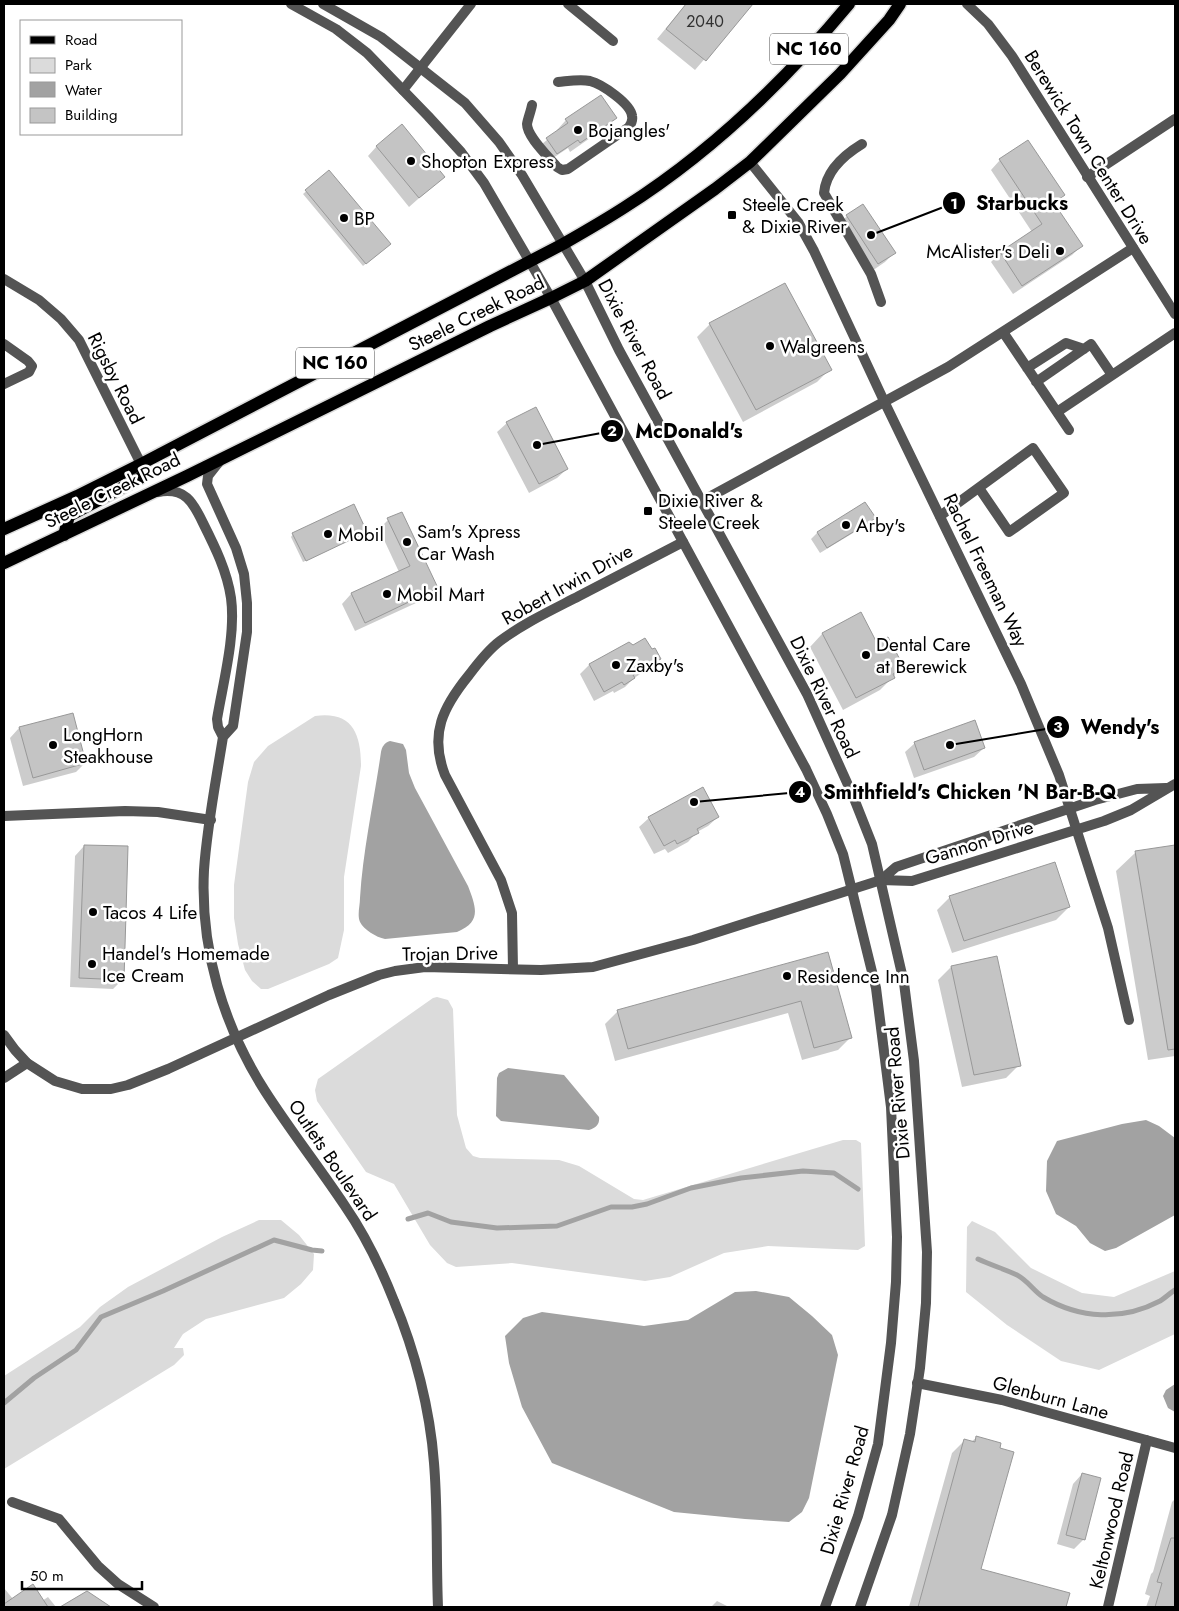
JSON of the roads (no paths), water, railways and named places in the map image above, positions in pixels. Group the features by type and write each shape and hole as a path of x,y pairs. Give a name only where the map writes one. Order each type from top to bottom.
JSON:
{"main road":[{"name":"Steele Creek Road","path":"4,529 141,464 563,244 626,207 696,156 742,116 821,37 849,4"},
{"name":"Steele Creek Road","path":"4,562 64,535 585,281 750,162 840,74 889,20 900,4"},
{"path":"64,535 70,516 142,477 144,472 141,464"}],"street":[{"name":"Dixie River Road","path":"291,4 336,29 368,53 448,138 484,183 551,298 806,769 843,854 876,988 891,1107 897,1237 896,1282 885,1399 878,1444 858,1516 825,1607"},
{"name":"Dixie River Road","path":"323,4 381,37 466,103 499,142 522,175 585,281 619,350 807,694 853,796 872,844 904,983 914,1062 927,1252 926,1303 910,1434 892,1515 860,1607"},
{"path":"403,90 471,4"},
{"path":"568,4 613,41"},
{"name":"Berewick Town Center Drive","path":"967,4 988,24 1012,56 1175,314"},
{"path":"532,104 527,124 528,130 557,167 562,170 568,169 629,127 632,114 625,104 607,89 589,81 558,82"},
{"path":"1087,177 1175,119"},
{"path":"862,144 848,152 831,171 825,183 824,193 871,274 881,302"},
{"name":"Rachel Freeman Way","path":"750,162 798,222 814,251 884,401 1021,684 1059,775 1108,928 1129,1020"},
{"path":"702,501 948,367 1133,248"},
{"name":"Rigsby Road","path":"4,279 39,300 61,319 80,340 141,464"},
{"path":"1003,332 1070,430"},
{"path":"1057,412 1175,334"},
{"path":"1027,368 1066,343 1084,348"},
{"path":"4,344 32,366 29,372 4,384"},
{"path":"1036,382 1091,344 1112,375"},
{"path":"940,516 1033,448 1064,493 1009,532 979,488"},
{"name":"Outlets Boulevard","path":"221,459 212,470 207,484 236,548 244,574 248,619 233,726 223,737 206,852 204,879 211,961 235,1038 266,1093 346,1207 364,1237 388,1286 406,1332 420,1383 434,1461 437,1508 438,1607"},
{"name":"Outlets Boulevard","path":"150,493 172,491 185,495 191,501 217,551 225,574 232,613 217,720 223,737"},
{"name":"Robert Irwin Drive","path":"514,969 512,913 501,880 442,768 438,746 440,722 446,709 467,677 498,642 538,617 683,542"},
{"name":"Gannon Drive","path":"881,880 896,867 1069,809 1137,789 1171,786"},
{"name":"Gannon Drive","path":"869,883 881,880 912,881 1076,830 1131,810 1171,786"},
{"path":"4,816 132,811 158,812 211,820"},
{"name":"Trojan Drive","path":"4,1035 14,1050 43,1075 66,1085 82,1089 111,1089 136,1082 359,982 395,971 425,967 541,970 593,967 693,940 869,883"},
{"path":"4,1078 27,1063"},
{"name":"Glenburn Lane","path":"917,1384 1002,1400 1175,1448"},
{"name":"Keltonwood Road","path":"1108,1607 1148,1440"},
{"path":"12,1502 59,1519 98,1566 118,1584 154,1607"}],"water":[{"path":"390,741 403,744 406,750 409,773 415,788 471,894 475,907 474,919 465,928 457,932 385,939 371,933 360,922 359,913 364,861 381,752 384,745"},
{"path":"508,1068 564,1075 599,1117 598,1124 589,1130 501,1121 496,1116 497,1078 499,1073"},
{"path":"1146,1120 1159,1126 1175,1138 1175,1215 1116,1248 1105,1251 1090,1243 1076,1226 1056,1214 1046,1191 1047,1161 1057,1141 1122,1124"},
{"path":"756,1291 789,1297 832,1335 838,1355 809,1498 802,1512 789,1522 674,1512 552,1463 522,1407 509,1363 505,1336 523,1318 542,1312 644,1326 688,1320 735,1292"},
{"path":"1175,1384 1175,1412 1168,1408 1163,1396 1166,1390"}],"waterway":[{"path":"408,1219 428,1213 451,1222 497,1228 557,1226 611,1207 632,1207 647,1204 691,1188 741,1178 803,1171 834,1173 858,1189"},
{"path":"4,1403 34,1378 76,1350 101,1317 274,1240 322,1251"},
{"path":"978,1259 1017,1275 1043,1297 1072,1310 1086,1313 1101,1315 1131,1312 1160,1301 1175,1290"}],"place":[{"name":"Bojangles'","path":"578,130"},
{"name":"Shopton Express","path":"411,161"},
{"name":"Steele Creek & Dixie River","path":"732,215"},
{"name":"BP","path":"344,218"},
{"name":"Starbucks","path":"871,235"},
{"name":"McAlister's Deli","path":"1060,251"},
{"name":"Walgreens","path":"770,346"},
{"name":"McDonald's","path":"537,445"},
{"name":"Dixie River & Steele Creek","path":"648,511"},
{"name":"Arby's","path":"846,525"},
{"name":"Mobil","path":"328,534"},
{"name":"Sam's Xpress Car Wash","path":"407,542"},
{"name":"Mobil Mart","path":"387,594"},
{"name":"Dental Care at Berewick","path":"866,655"},
{"name":"Zaxby's","path":"616,665"},
{"name":"LongHorn Steakhouse","path":"53,745"},
{"name":"Wendy's","path":"950,745"},
{"name":"Smithfield's Chicken 'N Bar-B-Q","path":"694,802"},
{"name":"Tacos 4 Life","path":"93,912"},
{"name":"Handel's Homemade Ice Cream","path":"92,964"},
{"name":"Residence Inn","path":"787,976"}]}
